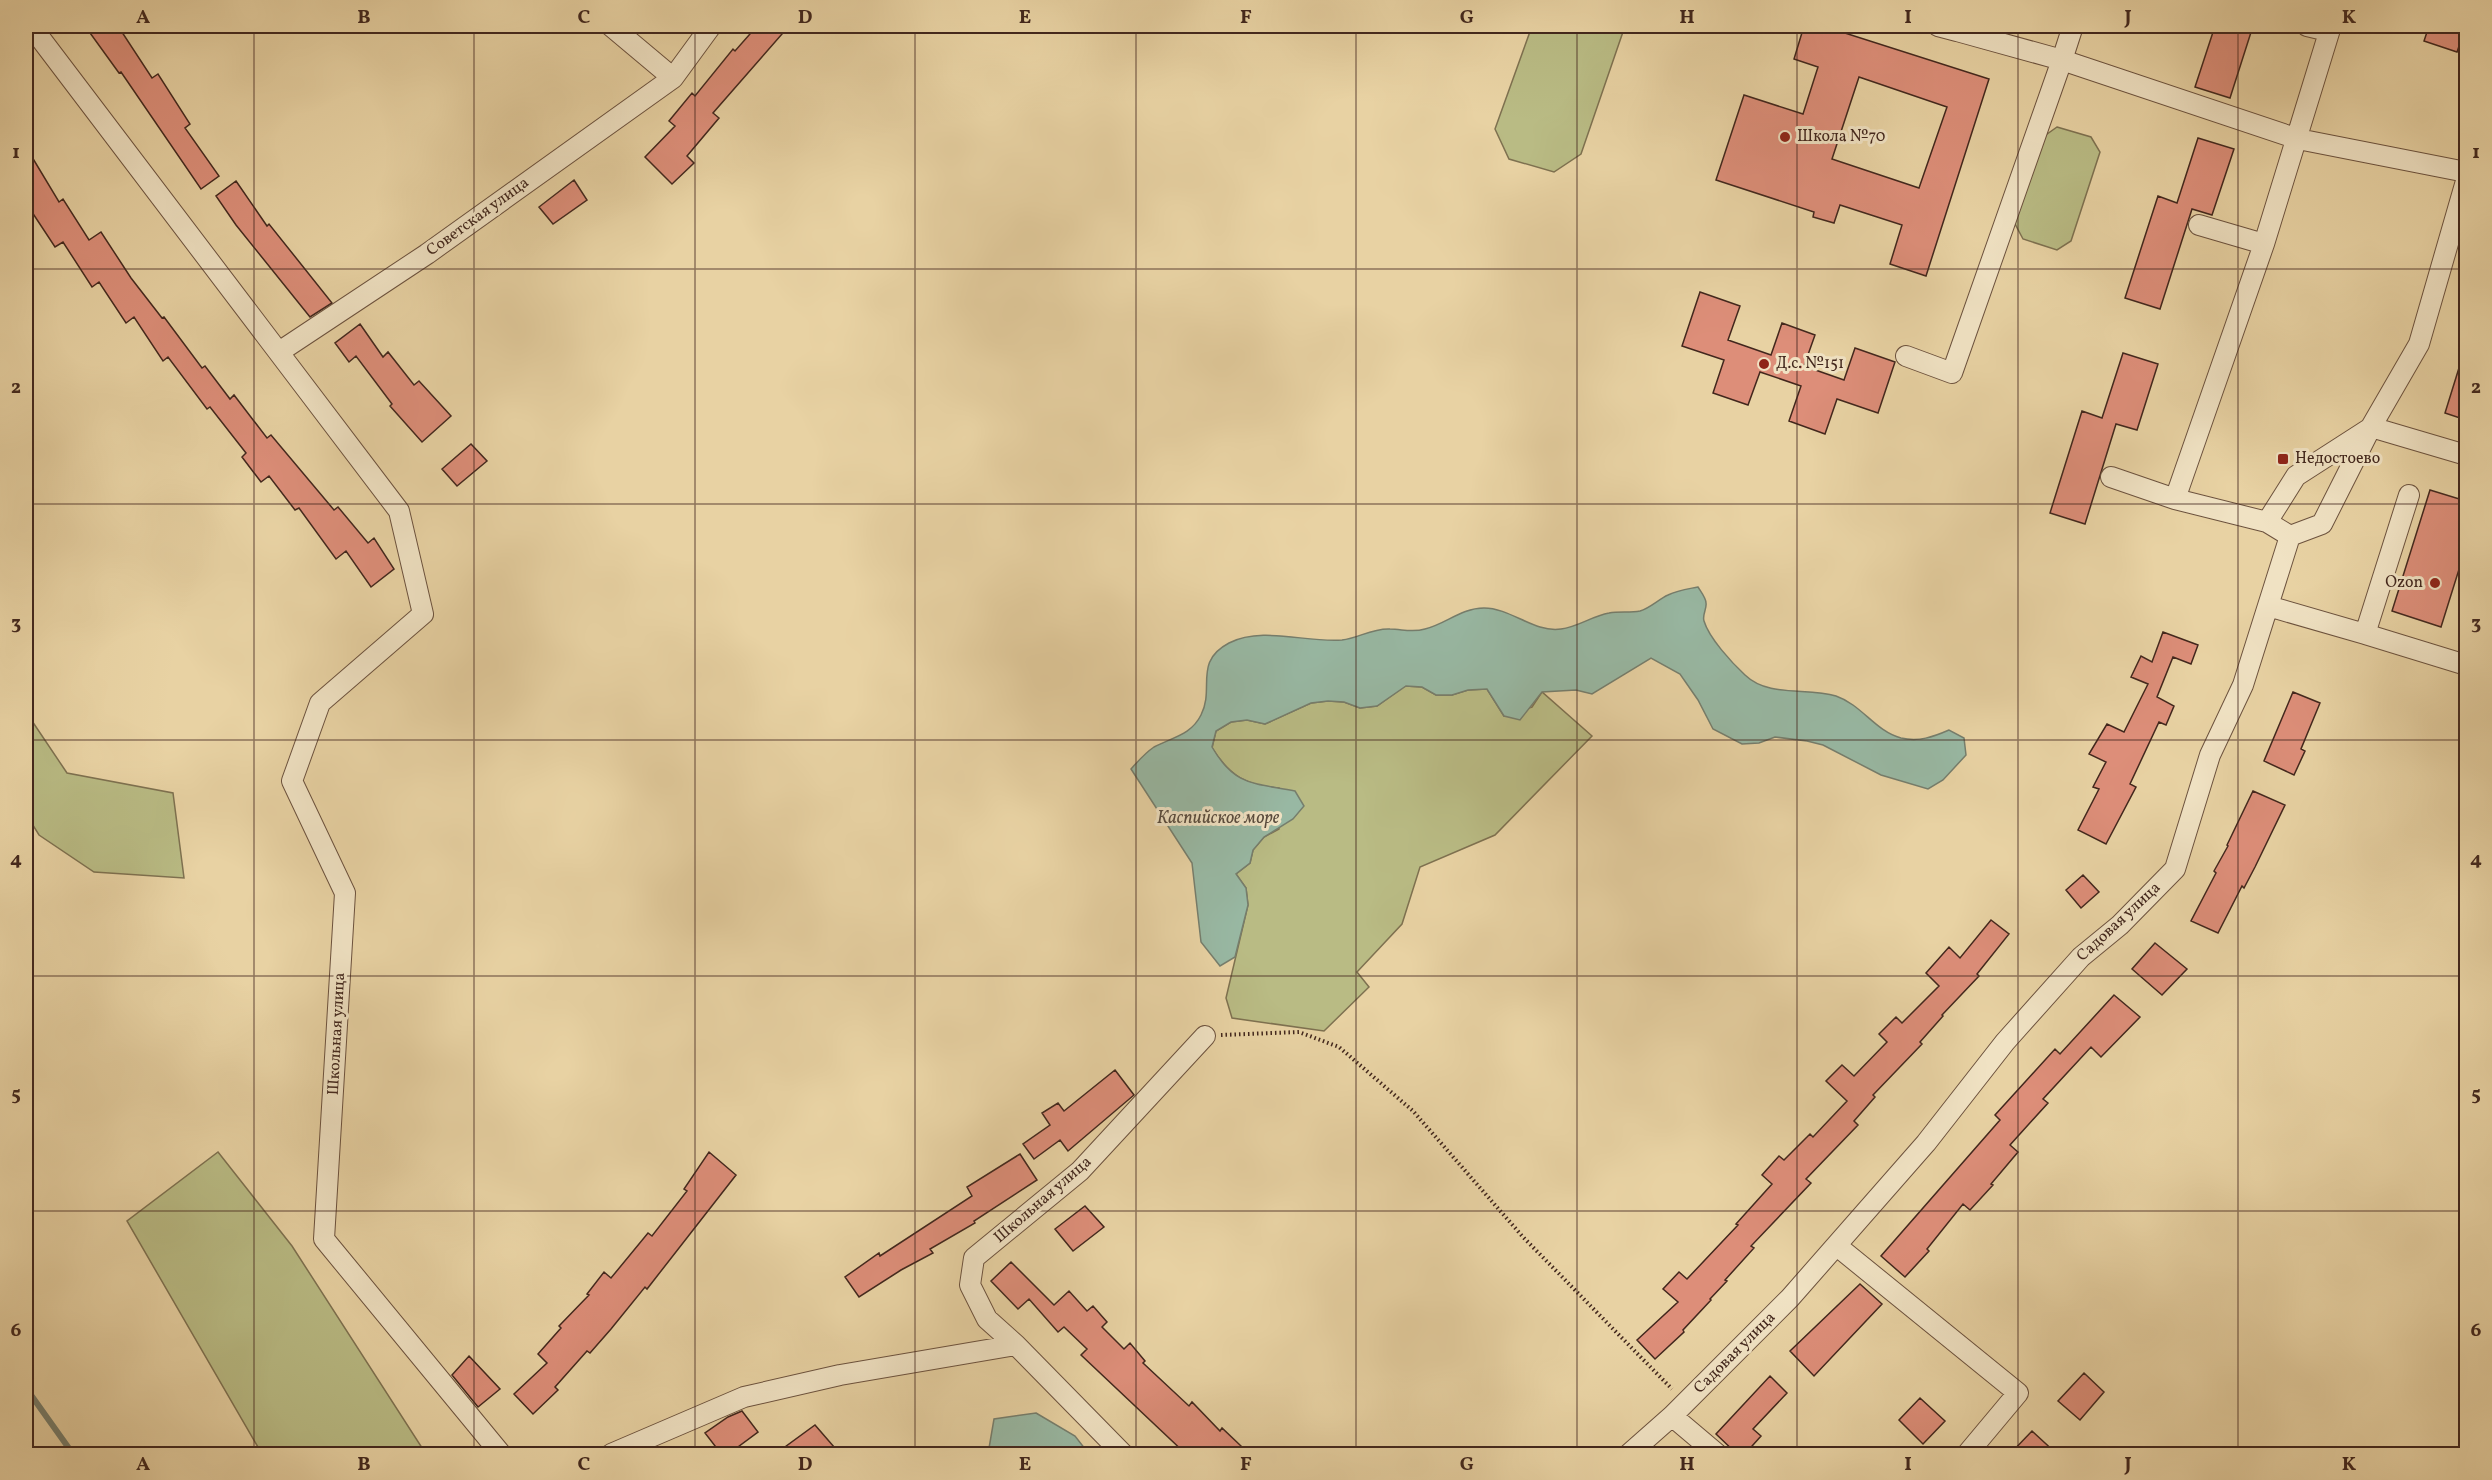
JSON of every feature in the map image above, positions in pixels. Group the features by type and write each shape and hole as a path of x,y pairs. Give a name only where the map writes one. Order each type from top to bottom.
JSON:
{"street":[{"path":"31,26 279,351"},
{"path":"611,26 614,31 673,78"},
{"name":"Советская улица","path":"279,351 427,254 673,78 711,26"},
{"path":"1938,26 1958,28 2062,60 2298,139 2466,172"},
{"path":"1906,356 1952,373 2073,26"},
{"path":"2175,500 2264,244 2298,139 2330,28 2307,26"},
{"path":"2111,477 2175,500 2267,522 2290,536 2322,524 2371,427 2419,344 2458,234 2466,181"},
{"path":"2199,225 2264,244"},
{"name":"Школьная улица","path":"279,351 399,511 423,614 320,703 292,781 345,893 324,1239 501,1455"},
{"path":"2267,522 2296,476 2371,427 2466,455"},
{"path":"2365,634 2409,495"},
{"name":"Садовая улица","path":"1629,1455 1790,1298 1926,1143 2005,1042 2081,957 2120,925 2175,869 2210,755 2243,685 2290,536"},
{"path":"2268,606 2466,665"},
{"name":"Школьная улица","path":"1123,1455 987,1319 970,1285 974,1258 1080,1171 1204,1036"},
{"path":"1837,1246 2018,1393 1967,1455"},
{"path":"611,1455 744,1397 840,1375 1016,1346"},
{"path":"1678,1409 1717,1455"}],"path":[{"path":"1204,1036 1299,1032 1339,1047 1413,1111 1678,1409"}],"green space":[{"path":"1532,26 1625,26 1581,154 1554,172 1509,159 1495,129"},
{"path":"2057,127 2091,137 2100,152 2071,241 2057,250 2023,239 2014,222 2043,137"},
{"path":"1405,686 1422,687 1436,695 1452,695 1468,690 1487,689 1504,716 1532,707 1542,692 1592,736 1495,835 1420,867 1402,924 1357,972 1369,987 1324,1031 1232,1018 1226,998 1248,905 1246,888 1236,874 1250,863 1253,850 1264,837 1279,829 1279,788 1248,782 1232,772 1212,748 1216,731 1231,722 1247,720 1265,724 1311,703 1344,702 1360,708 1377,706"},
{"path":"26,712 67,773 173,793 184,878 94,872 39,835 26,814"},
{"path":"218,1152 292,1246 426,1454 262,1454 127,1221"}],"water":[{"name":"Каспийское море","path":"1698,587 1706,601 1704,619 1711,635 1734,664 1755,682 1765,687 1836,696 1853,705 1884,730 1901,738 1926,738 1949,730 1964,738 1966,755 1943,780 1928,789 1881,775 1823,745 1807,741 1775,737 1759,743 1742,744 1713,729 1698,700 1680,674 1651,658 1592,694 1576,690 1542,692 1520,720 1504,716 1487,689 1468,690 1452,695 1436,695 1422,687 1406,686 1377,706 1360,708 1344,702 1328,701 1311,703 1265,724 1247,720 1231,722 1216,731 1212,747 1229,770 1247,781 1295,791 1304,806 1293,819 1264,837 1253,850 1250,863 1236,874 1246,888 1248,905 1235,957 1220,966 1201,942 1192,863 1131,769 1151,749 1181,735 1197,722 1205,705 1208,667 1211,658 1218,650 1242,638 1256,636 1342,640 1383,629 1420,630 1433,627 1461,613 1484,608 1504,612 1541,627 1561,629 1609,613 1640,611 1672,593"},
{"path":"1036,1413 1075,1436 1089,1454 988,1454 994,1419"}],"building":[{"path":"85,26 118,26 152,78 158,74 190,124 185,128 219,176 201,189 121,72 119,73"},
{"path":"757,26 789,26 713,113 719,118 687,156 694,163 672,184 645,157 675,126 669,121 692,93 695,96 733,49 735,51"},
{"name":"Школа №70","path":"1804,26 1823,26 1989,79 1926,276 1890,264 1902,225 1840,205 1834,223 1813,217 1814,212 1716,180 1744,95 1803,114 1818,67 1794,59","holes":["1859,77 1947,107 1919,188 1832,159"]},
{"path":"2215,26 2253,26 2230,98 2195,87"},
{"path":"2429,26 2445,26 2464,32 2457,52 2424,41"},
{"path":"2198,138 2234,149 2212,215 2192,209 2160,309 2125,298 2158,196 2177,203"},
{"path":"26,147 59,202 63,199 89,240 101,232 131,278 202,368 205,366 230,399 234,395 267,438 271,435 334,510 338,507 368,543 374,538 394,569 371,587 346,551 336,559 299,508 295,510 269,476 261,482 242,457 246,453 210,407 207,409 168,357 163,361 134,317 126,323 99,282 92,287 63,242 55,247 26,203"},
{"path":"574,180 587,200 553,224 539,207"},
{"path":"236,181 267,226 269,224 332,303 310,317 236,225 216,196"},
{"name":"Д.с. №151","path":"1700,292 1740,306 1728,340 1771,355 1782,323 1815,335 1804,366 1844,380 1855,348 1895,362 1878,413 1837,399 1825,434 1789,421 1801,386 1760,372 1748,405 1713,393 1724,360 1682,346"},
{"path":"360,324 383,357 388,352 414,385 419,381 451,416 422,442 390,406 392,404 356,356 349,362 335,343"},
{"path":"2123,353 2158,364 2137,430 2116,424 2085,524 2050,513 2082,411 2102,418"},
{"path":"2463,355 2466,356 2466,420 2445,413"},
{"path":"471,444 487,461 457,486 442,469"},
{"path":"2430,490 2466,501 2466,547 2441,627 2392,611"},
{"path":"2163,632 2198,645 2191,664 2173,657 2157,697 2174,706 2166,725 2159,722 2130,784 2136,787 2106,844 2078,830 2099,789 2093,787 2106,762 2089,754 2107,724 2124,732 2148,684 2131,677 2141,656 2152,662"},
{"path":"2293,692 2320,703 2301,749 2305,751 2294,775 2264,761"},
{"path":"2253,791 2285,805 2255,867 2244,888 2242,886 2218,933 2191,921 2216,873 2214,871"},
{"path":"2083,875 2099,892 2081,908 2066,890"},
{"path":"1991,920 2009,934 1977,974 1979,976 1942,1015 1920,1042 1922,1044 1873,1095 1875,1097 1854,1121 1858,1125 1806,1179 1811,1183 1751,1246 1754,1248 1683,1330 1684,1332 1655,1359 1637,1340 1678,1302 1663,1289 1679,1272 1687,1279 1738,1225 1736,1224 1772,1184 1762,1175 1779,1156 1784,1160 1810,1134 1813,1137 1847,1101 1826,1081 1842,1065 1854,1076 1887,1042 1879,1034 1896,1017 1902,1023 1939,986 1926,973 1949,947 1960,958"},
{"path":"2155,943 2187,969 2162,995 2132,969"},
{"path":"2114,995 2140,1017 2101,1057 2091,1047 2043,1099 2048,1103 2010,1145 2018,1152 1991,1184 1993,1185 1970,1210 1963,1204 1927,1249 1929,1251 1905,1277 1881,1256 2000,1120 1995,1115 2055,1049 2060,1054"},
{"path":"1115,1070 1134,1095 1068,1151 1060,1140 1034,1159 1023,1144 1050,1125 1042,1113 1058,1103 1064,1111"},
{"path":"709,1152 736,1175 647,1289 645,1287 590,1353 587,1351 555,1387 558,1390 533,1414 514,1394 547,1363 538,1354 561,1328 559,1326 589,1295 587,1294 604,1272 611,1278 648,1233 652,1236 687,1191 684,1189"},
{"path":"1020,1154 1037,1180 974,1221 975,1223 930,1249 933,1253 859,1297 845,1277 879,1253 880,1256 972,1196 967,1187"},
{"path":"1085,1206 1104,1227 1073,1251 1055,1229"},
{"path":"1011,1262 1054,1305 1069,1291 1087,1311 1093,1306 1107,1322 1102,1327 1124,1349 1130,1343 1145,1361 1143,1363 1189,1406 1192,1402 1220,1431 1222,1428 1241,1446 1233,1455 1187,1455 1081,1355 1087,1349 1064,1327 1058,1332 1029,1299 1018,1309 991,1281"},
{"path":"1860,1284 1882,1304 1814,1376 1790,1351"},
{"path":"469,1356 500,1389 478,1407 452,1375"},
{"path":"2084,1373 2104,1392 2080,1420 2058,1401"},
{"path":"1770,1376 1787,1393 1753,1429 1761,1436 1744,1455 1738,1455 1716,1434"},
{"path":"1920,1398 1945,1421 1923,1444 1899,1420"},
{"path":"742,1411 758,1432 727,1455 722,1455 705,1433 728,1417"},
{"path":"815,1425 841,1455 774,1455"},
{"path":"2032,1431 2058,1455 2009,1455"}],"waterway":[{"path":"26,1388 73,1454"}],"place":[{"name":"Школа №70","path":"1785,137"},
{"name":"Д.с. №151","path":"1764,364"},
{"name":"Недостоево","path":"2283,459"},
{"name":"Ozon","path":"2435,583"}]}
